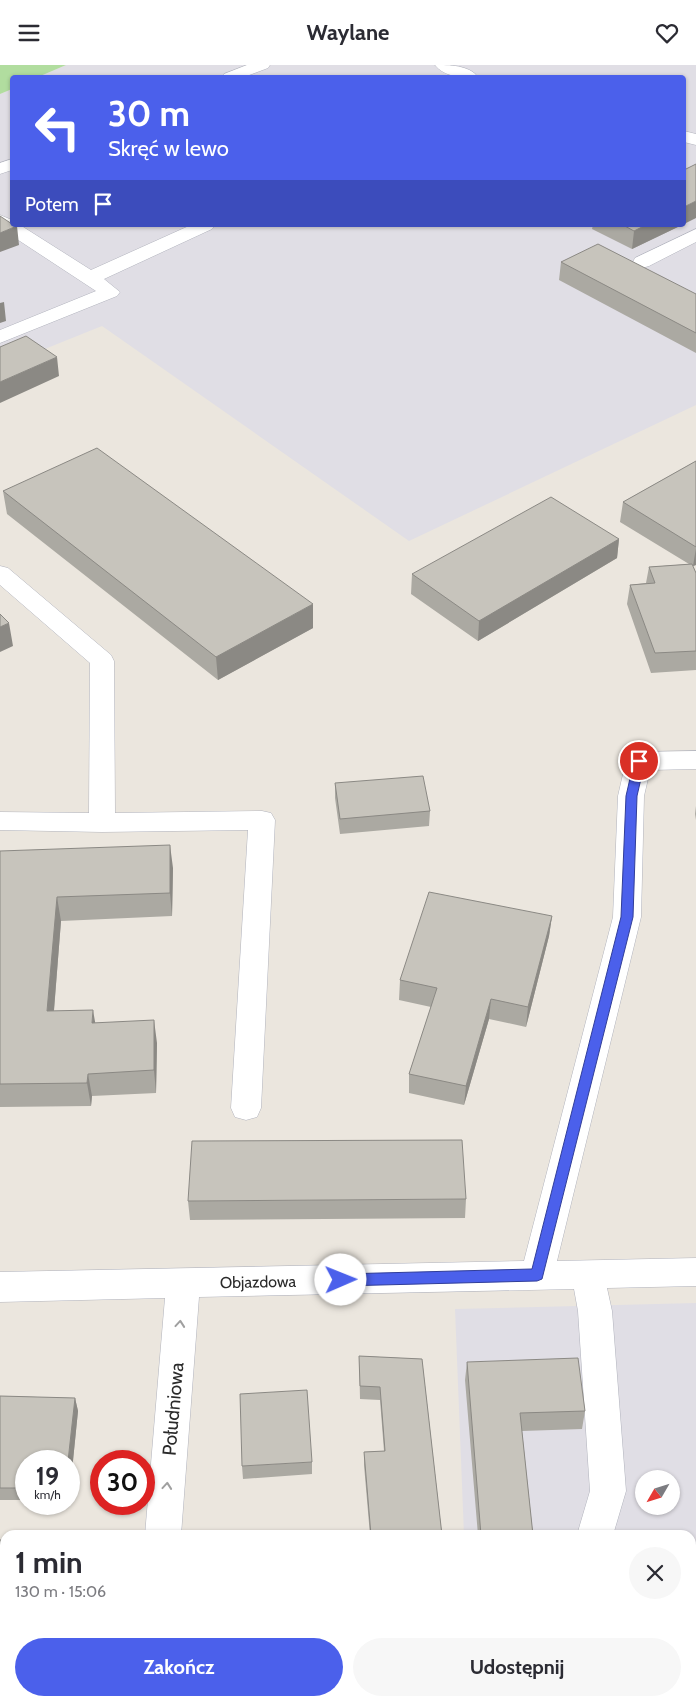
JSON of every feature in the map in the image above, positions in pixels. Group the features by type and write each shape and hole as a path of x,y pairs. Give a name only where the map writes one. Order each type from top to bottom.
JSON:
{"street":[{"path":"235,75 262,65"},
{"path":"443,65 466,75"},
{"path":"0,337 110,291 11,227"},
{"path":"90,278 202,227"},
{"path":"642,262 696,235"},
{"path":"0,573 102,661 102,823"},
{"path":"537,1275 627,917 631,796 639,761 696,760"},
{"path":"0,821 102,823 262,820 246,1108"},
{"name":"Objazdowa","path":"0,1287 696,1272"},
{"path":"587,1274 595,1311 608,1491 596,1530"},
{"name":"Południowa","path":"163,1530 183,1283"}],"shaded area":[{"path":"66,65 696,65 696,405 409,541 102,326 0,367 0,94 10,90 10,227 686,227 686,75 43,75"},
{"path":"696,1303 696,1530 464,1530 455,1309"}],"green space":[{"path":"0,65 66,65 43,75 10,75 10,90 0,94"}],"building":[{"path":"696,164 696,201 686,206 686,169"},
{"path":"0,216 10,223 10,227 15,227 0,233"},
{"path":"627,227 642,227 634,231"},
{"path":"598,244 696,294 696,333 561,262"},
{"path":"26,336 57,357 0,382 0,347"},
{"path":"97,448 313,604 216,657 3,491"},
{"path":"696,461 696,547 623,502"},
{"path":"551,497 619,539 479,621 412,574"},
{"path":"692,564 696,573 696,651 655,653 630,585 655,583 649,567"},
{"path":"0,614 9,623 0,627"},
{"path":"423,776 430,811 340,819 335,783"},
{"path":"170,845 170,893 57,897 47,1011 93,1010 92,1023 154,1020 154,1070 88,1074 87,1083 0,1084 0,851"},
{"path":"429,892 552,916 528,1007 491,999 466,1086 409,1074 437,988 400,980"},
{"path":"462,1140 466,1199 188,1201 192,1141"},
{"path":"359,1356 422,1359 441,1530 371,1530 364,1452 385,1451 380,1387 360,1386"},
{"path":"578,1358 585,1411 520,1413 532,1530 481,1530 467,1362"},
{"path":"307,1390 312,1462 242,1466 240,1394"},
{"path":"0,1396 75,1398 69,1450 15,1450 15,1488 0,1488"}],"route":[{"path":"341,1280 537,1275 627,917 631,796 639,761"}]}
